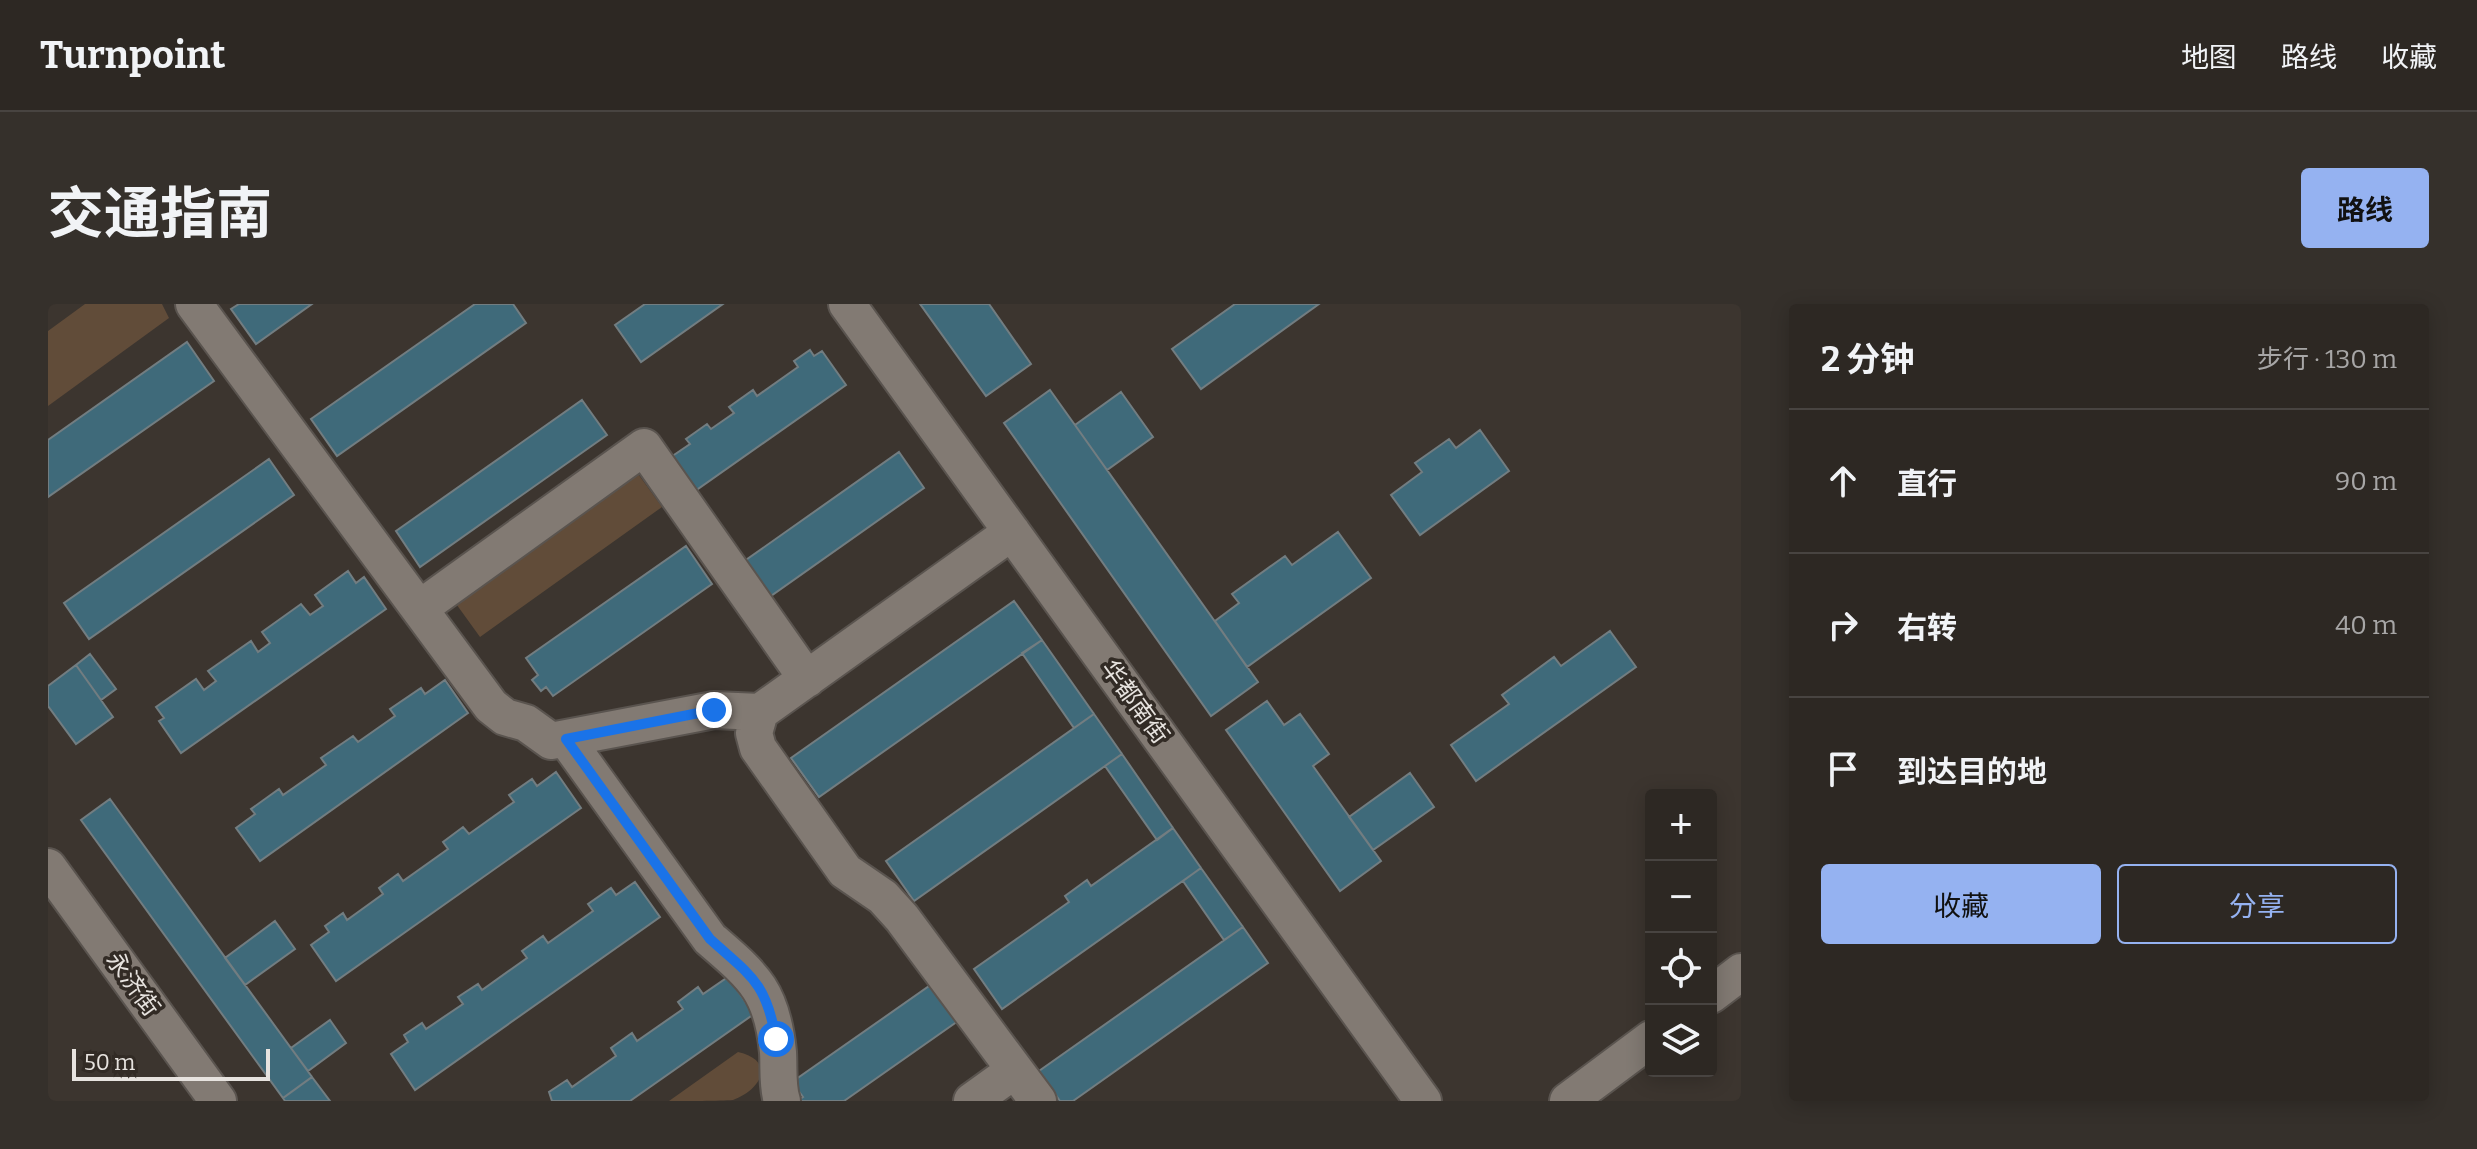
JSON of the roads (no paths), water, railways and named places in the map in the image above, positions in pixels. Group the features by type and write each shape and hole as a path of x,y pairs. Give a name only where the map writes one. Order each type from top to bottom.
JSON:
{"street":[{"path":"194,304 491,706 505,717 526,723 551,741 714,710 760,712 1012,532"},
{"name":"华都南街","path":"847,304 1423,1101"},
{"path":"420,608 644,447 807,679"},
{"path":"760,712 754,733 766,761 845,871 883,897 902,918 1038,1101"},
{"path":"566,739 710,939 740,963 758,984 771,1008 782,1101"},
{"name":"永济街","path":"48,867 218,1101"},
{"path":"1717,990 1741,972"},
{"path":"1568,1101 1645,1043"},
{"path":"972,1101 1015,1070"}]}
